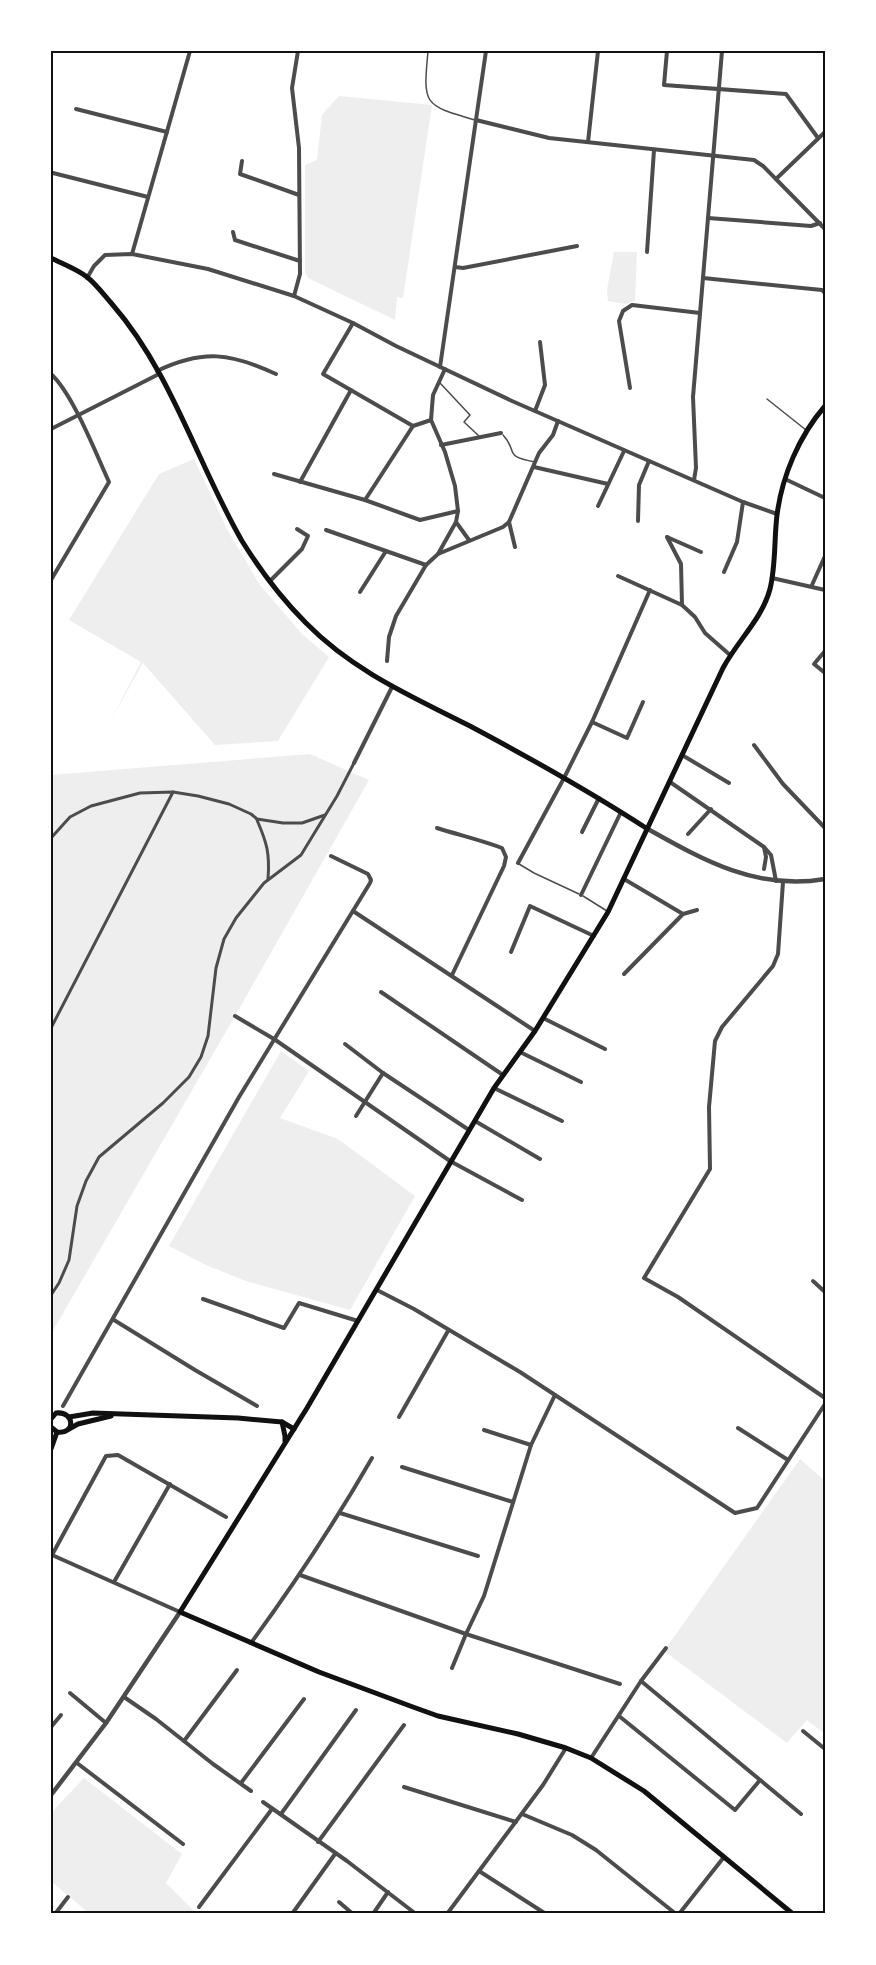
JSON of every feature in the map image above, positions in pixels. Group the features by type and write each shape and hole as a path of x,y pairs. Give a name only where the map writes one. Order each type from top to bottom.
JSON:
{"main road":[{"path":"51,258 87,278 124,317 158,373 243,541 270,581 305,623 334,649 392,687 564,778 646,828"},
{"path":"793,1914 644,1791 591,1758 518,1734 438,1716 319,1672 180,1612 378,1290 450,1161 494,1088 535,1030 608,912 730,655 761,613 770,588 778,514 785,479 807,431 824,410"},
{"path":"51,1418 58,1413 67,1415 93,1413 238,1418 282,1422 294,1429"},
{"path":"51,1427 63,1433 78,1424 116,1414"},
{"path":"67,1415 71,1423 69,1429"},
{"path":"282,1422 285,1436 284,1446"},
{"path":"51,1449 57,1432"}],"street":[{"path":"132,254 190,51"},
{"path":"294,296 300,274 299,148 292,88 298,51"},
{"path":"387,661 389,637 396,616 426,565 438,554 456,522 458,511 455,486 431,420 433,395 443,368 486,51"},
{"path":"588,142 598,51"},
{"path":"667,51 664,85 786,93 818,138"},
{"path":"694,480 696,468 693,398 722,51"},
{"path":"76,109 167,132"},
{"path":"476,120 549,138 754,160 823,226"},
{"path":"776,179 825,132"},
{"path":"646,252 654,150"},
{"path":"242,161 240,174 299,195"},
{"path":"53,173 148,197"},
{"path":"708,218 823,226"},
{"path":"233,232 235,240 300,261"},
{"path":"455,267 463,268 578,246"},
{"path":"87,278 94,266 105,255 132,254 208,269 294,296 353,322 396,346 535,411 743,502 778,514"},
{"path":"703,278 822,290 825,293"},
{"path":"630,388 619,321 624,311 632,305 700,313"},
{"path":"353,322 323,374 413,426"},
{"path":"535,411 545,386 540,342"},
{"path":"51,429 172,364 192,358 212,355 235,358 276,374"},
{"path":"51,374 78,416 109,482 51,580"},
{"path":"300,482 351,390"},
{"path":"365,500 413,426 431,420"},
{"path":"438,554 503,527 509,522 539,453 553,435 558,421"},
{"path":"441,445 501,433"},
{"path":"598,506 624,451"},
{"path":"638,520 639,485 650,461"},
{"path":"535,464 608,484"},
{"path":"274,474 365,500 420,520 458,511"},
{"path":"785,479 825,498"},
{"path":"724,572 737,542 743,502"},
{"path":"456,522 470,540"},
{"path":"509,522 515,547"},
{"path":"270,581 302,549 308,536 297,529"},
{"path":"326,530 426,565"},
{"path":"682,605 681,564 667,537 701,552"},
{"path":"360,592 386,551"},
{"path":"812,586 825,556"},
{"path":"618,576 682,605 695,617 705,633 730,655"},
{"path":"771,577 825,590"},
{"path":"518,863 564,778 650,590"},
{"path":"825,651 814,664 825,673"},
{"path":"51,1295 69,1260 77,1206 86,1181 99,1157 189,1077 201,1057 208,1036 216,968 224,939 236,918 268,879 301,855 337,796 392,687"},
{"path":"591,722 627,738 643,702"},
{"path":"754,745 783,784 825,828"},
{"path":"682,755 729,783"},
{"path":"670,782 764,847 771,855 776,881"},
{"path":"51,838 70,817 91,806 140,793 173,792 229,804 257,819 270,859 268,879"},
{"path":"51,1028 173,792"},
{"path":"582,832 599,798"},
{"path":"688,834 711,809"},
{"path":"582,895 621,812"},
{"path":"257,819 283,824 302,823 325,814"},
{"path":"437,828 502,848 506,857 504,866 452,975"},
{"path":"646,828 687,852 723,868 783,882 825,879"},
{"path":"764,847 766,857 764,869"},
{"path":"58,1413 114,1320 238,1097 371,880 368,874 331,856"},
{"path":"623,879 683,914"},
{"path":"783,882 777,954 772,966 722,1027 715,1041 709,1107 710,1169 645,1278 678,1297 825,1398"},
{"path":"511,952 530,906 594,936"},
{"path":"624,974 683,914 697,910"},
{"path":"353,911 535,1030"},
{"path":"381,992 502,1075"},
{"path":"235,1016 274,1039 450,1161 522,1200"},
{"path":"542,1018 604,1049"},
{"path":"345,1044 383,1073 470,1131"},
{"path":"520,1051 581,1082"},
{"path":"356,1116 383,1073"},
{"path":"494,1088 562,1120"},
{"path":"475,1121 540,1159"},
{"path":"813,1281 825,1292"},
{"path":"378,1290 414,1309 555,1395 735,1513 757,1508 825,1404"},
{"path":"203,1299 284,1328 298,1303 358,1321"},
{"path":"114,1320 257,1406"},
{"path":"399,1417 448,1331"},
{"path":"453,1668 484,1596 531,1445 555,1395"},
{"path":"63,1406 67,1415"},
{"path":"738,1428 788,1460"},
{"path":"484,1430 531,1445"},
{"path":"51,1795 106,1723 180,1612 51,1555 106,1456 118,1455 226,1517"},
{"path":"251,1644 300,1575 372,1458"},
{"path":"402,1467 513,1502"},
{"path":"114,1582 170,1484"},
{"path":"340,1513 478,1556"},
{"path":"300,1575 466,1634 620,1684"},
{"path":"591,1758 666,1648"},
{"path":"184,1741 237,1670"},
{"path":"641,1682 801,1814"},
{"path":"70,1693 106,1723"},
{"path":"124,1697 251,1791"},
{"path":"241,1783 304,1699"},
{"path":"281,1814 356,1710"},
{"path":"51,1727 61,1715"},
{"path":"619,1716 735,1810 760,1780"},
{"path":"318,1842 404,1725"},
{"path":"803,1731 825,1749"},
{"path":"447,1914 543,1785 566,1748"},
{"path":"76,1763 183,1844"},
{"path":"404,1787 516,1822"},
{"path":"263,1802 416,1914"},
{"path":"199,1907 272,1809"},
{"path":"522,1814 572,1835 596,1850 677,1914 724,1856"},
{"path":"292,1914 335,1854"},
{"path":"478,1871 546,1914"},
{"path":"373,1914 388,1892"},
{"path":"55,1914 68,1897"},
{"path":"339,1902 353,1914"}],"lane":[{"path":"428,51 425,84 427,97 435,107 476,120"},
{"path":"439,382 470,415 464,422 480,437"},
{"path":"767,399 807,431"},
{"path":"501,433 506,438 513,455 535,464"},
{"path":"518,863 582,895 608,912"}],"shaded area":[{"path":"339,96 432,105 403,298 397,297 395,320 308,278 305,272 305,165 317,160 322,115"},
{"path":"614,252 637,252 635,301 625,304 608,301 607,290"},
{"path":"194,459 228,531 260,585 302,634 329,657 278,741 215,745 143,663 110,722 141,662 69,620 159,474"},
{"path":"310,754 369,780 51,1334 51,775"},
{"path":"281,1051 309,1071 280,1118 338,1139 415,1196 350,1310 246,1281 206,1265 169,1246"},
{"path":"800,1459 825,1481 825,1734 807,1720 787,1743 664,1651"},
{"path":"84,1778 182,1854 166,1883 197,1914 90,1914 51,1881 51,1813"}]}
